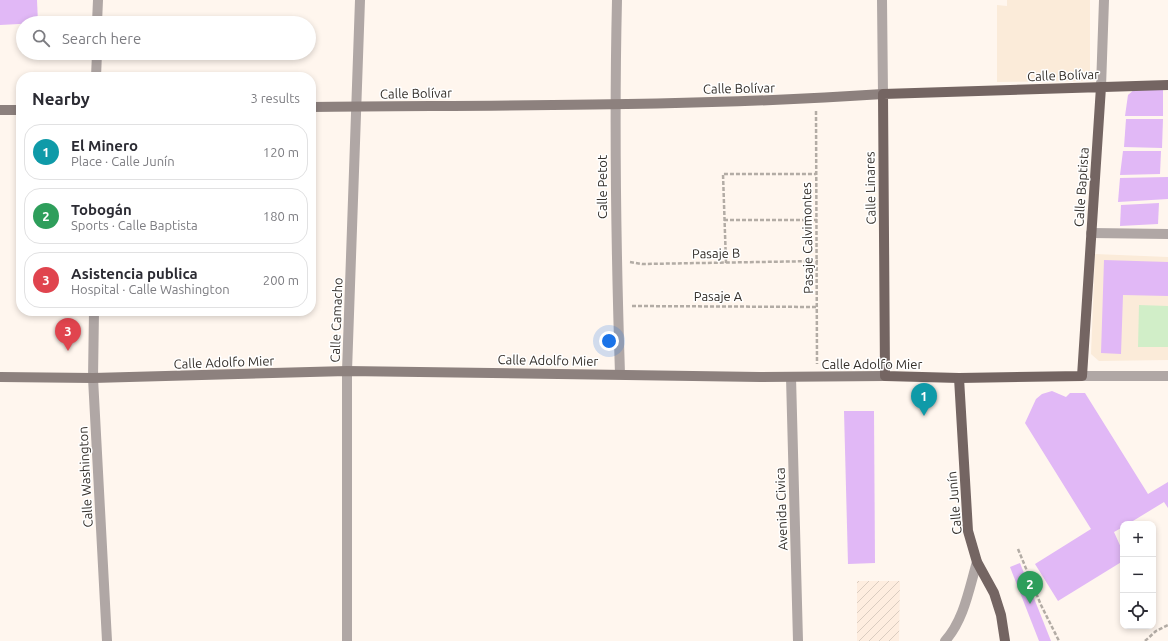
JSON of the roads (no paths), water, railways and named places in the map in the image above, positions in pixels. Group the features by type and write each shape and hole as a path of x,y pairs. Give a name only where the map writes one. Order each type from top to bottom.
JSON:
{"main road":[{"name":"Calle Bolívar","path":"316,107 614,104 816,99 883,94 1168,85"},
{"name":"Calle Baptista","path":"1082,376 1101,87"},
{"name":"Calle Linares","path":"883,94 885,376"},
{"path":"0,110 16,110"},
{"name":"Calle Adolfo Mier","path":"0,377 93,378 347,371 791,377 885,376 959,378 1082,376"},
{"name":"Calle Junín","path":"959,378 968,532 977,562"},
{"path":"977,562 994,593 1001,614 1005,641"}],"street":[{"path":"97,16 98,0"},
{"name":"Calle Camacho","path":"347,641 347,371 360,0"},
{"name":"Calle Petot","path":"617,0 614,104 616,261 620,374"},
{"name":"Calle Linares","path":"882,0 883,94"},
{"name":"Calle Baptista","path":"1101,87 1104,0"},
{"path":"96,72 97,60"},
{"path":"1091,233 1168,234"},
{"name":"Calle Washington","path":"94,316 93,378 107,641"},
{"name":"Calle Adolfo Mier","path":"1082,376 1168,376"},
{"name":"Avenida Civica","path":"791,377 798,641"},
{"path":"945,641 952,634 964,608 977,562"}],"place":[{"name":"Asistencia publica","path":"68,351"},
{"name":"El Minero","path":"924,416"},
{"name":"Tobogán","path":"1030,604"}]}
